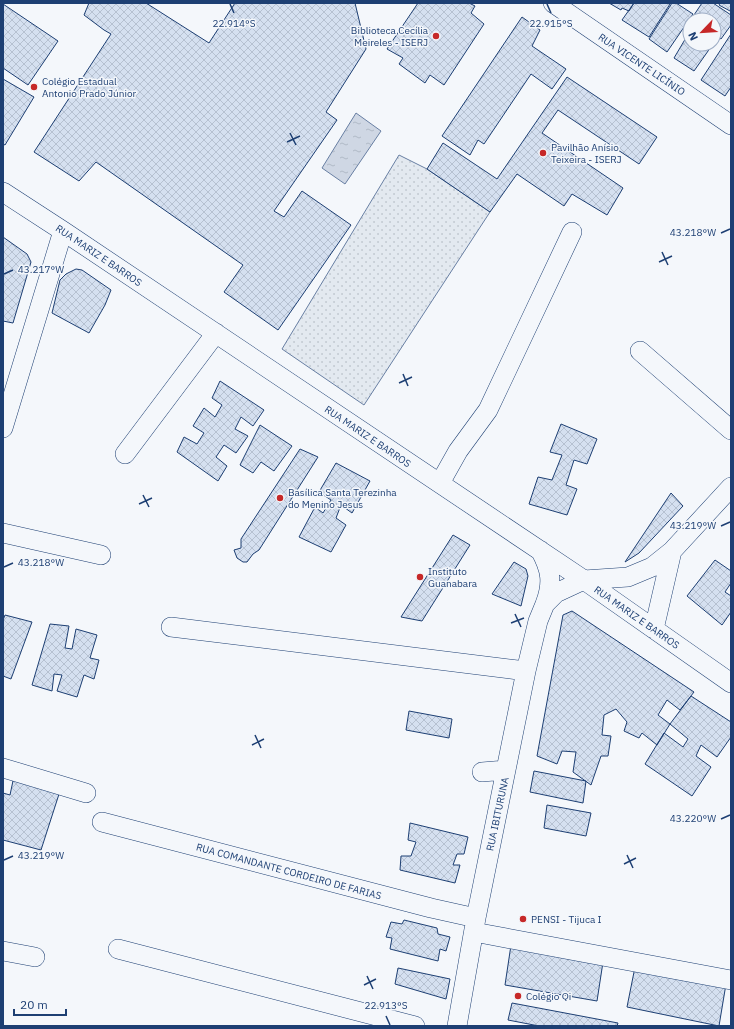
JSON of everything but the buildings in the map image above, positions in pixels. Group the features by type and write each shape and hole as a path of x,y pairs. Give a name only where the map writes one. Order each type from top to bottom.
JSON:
{"street":[{"name":"RUA VICENTE LICÍNIO","path":"553,3 731,125"},
{"name":"RUA MARIZ E BARROS","path":"3,192 540,550 731,683"},
{"path":"3,428 63,231"},
{"path":"440,483 458,451 488,410 572,232"},
{"path":"125,454 216,334"},
{"path":"640,351 731,430"},
{"path":"584,580 628,577 652,567 672,551 731,487"},
{"path":"3,533 101,555"},
{"name":"RUA IBITURUNA","path":"457,1026 475,925 526,672 538,621 548,596 551,577 548,564 540,550"},
{"path":"654,629 672,551"},
{"name":"RUA IBITURUNA","path":"545,604 556,593 584,580"},
{"path":"171,627 526,672"},
{"path":"3,768 86,793"},
{"path":"482,772 506,770"},
{"name":"RUA COMANDANTE CORDEIRO DE FARIAS","path":"102,822 431,908 475,925 731,980"},
{"path":"118,949 416,1026"},
{"path":"3,951 35,957"}],"shaded area":[{"path":"399,155 427,169 490,212 364,405 282,349"}],"water":[{"path":"356,113 381,131 345,184 322,168"}],"place":[{"name":"Biblioteca Cecília Meireles - ISERJ","path":"436,36"},
{"name":"Colégio Estadual Antonio Prado Júnior","path":"34,87"},
{"name":"Pavilhão Anísio Teixeira - ISERJ","path":"543,153"},
{"name":"Basílica Santa Terezinha do Menino Jesus","path":"280,498"},
{"name":"Instituto Guanabara","path":"420,577"},
{"name":"PENSI - Tijuca I","path":"523,919"},
{"name":"Colégio Qi","path":"518,996"}]}
